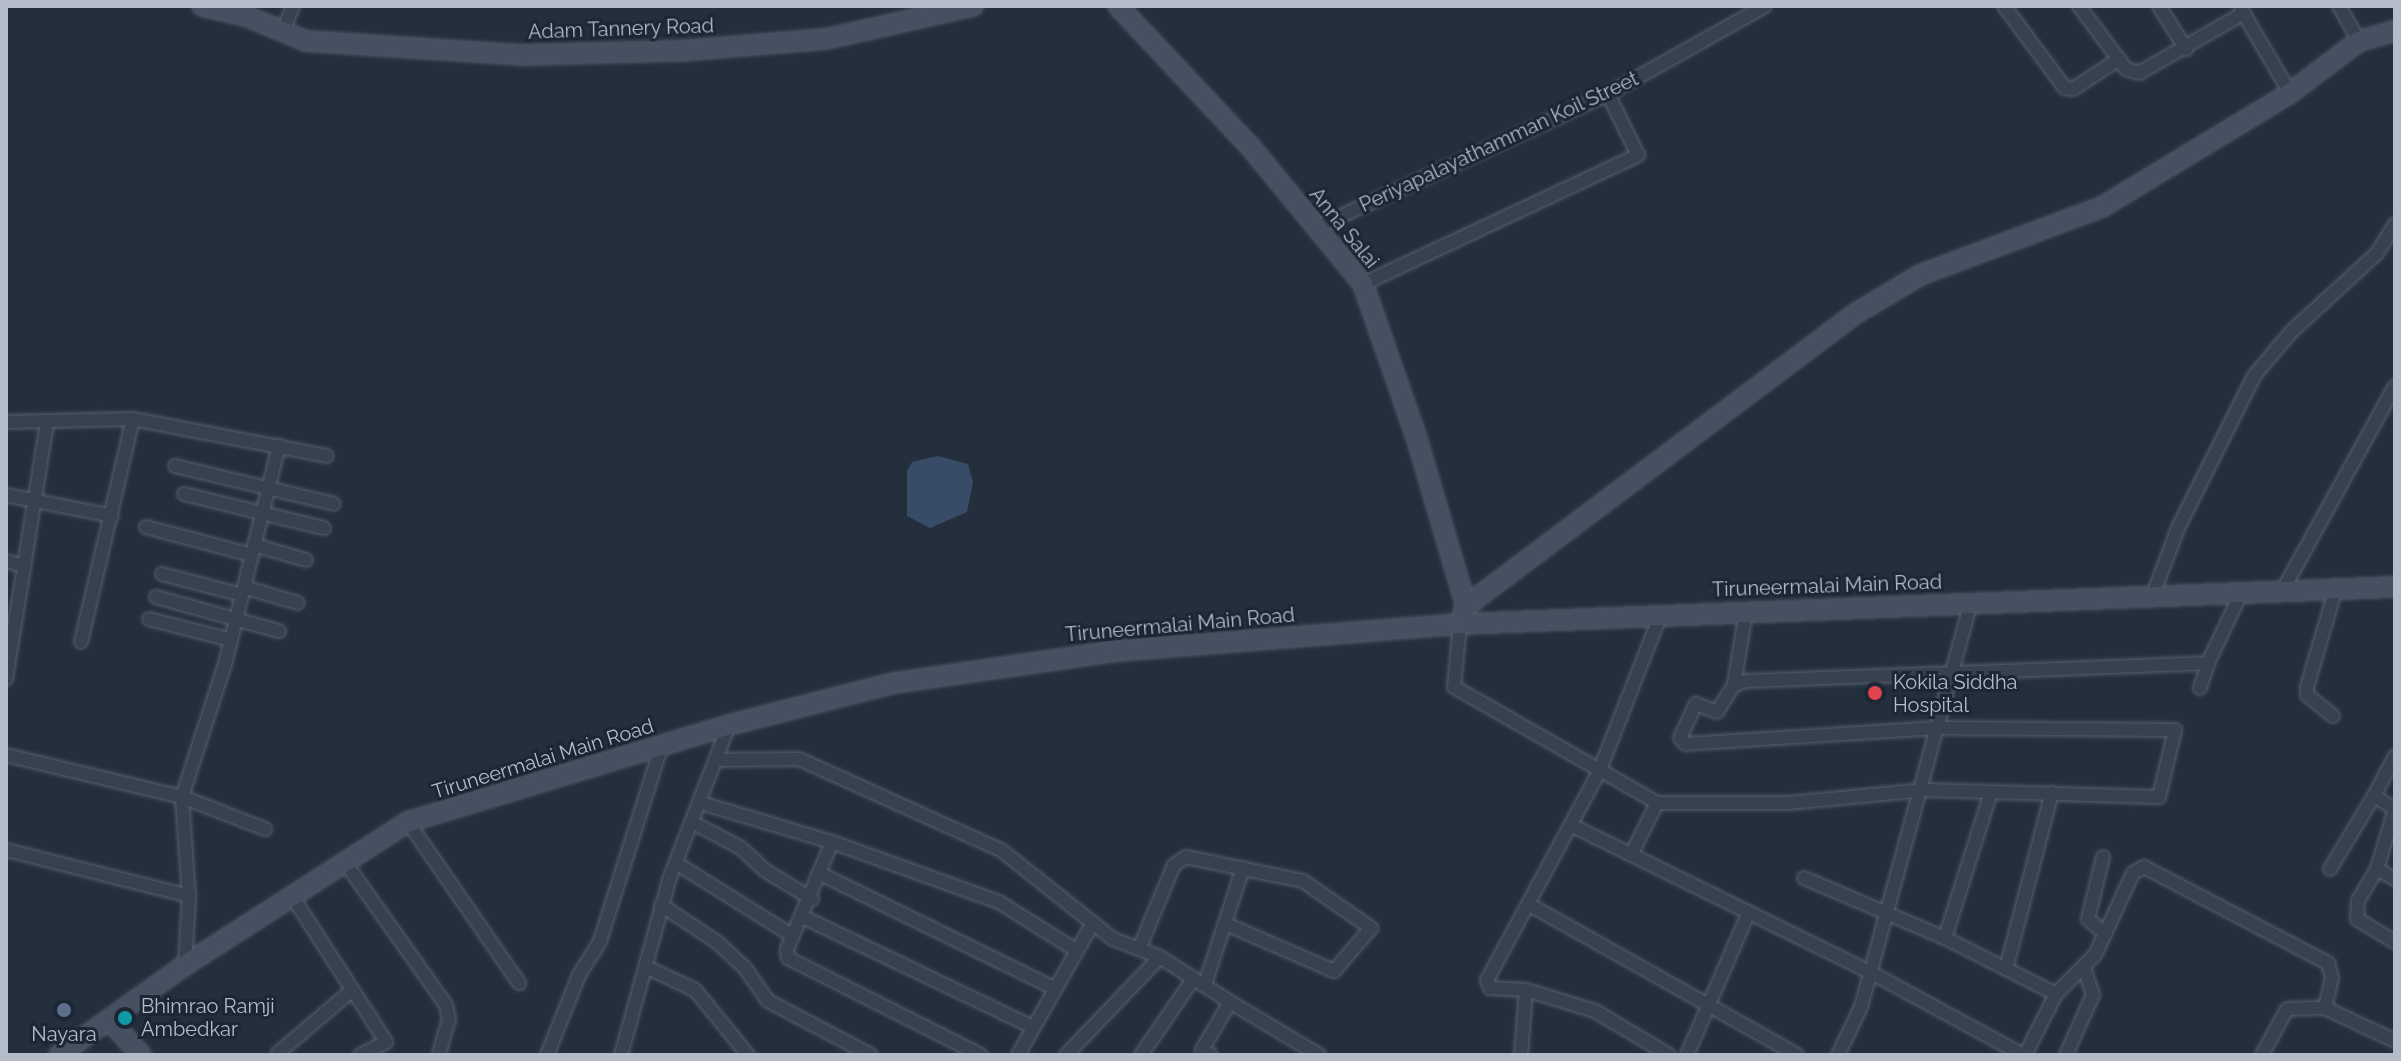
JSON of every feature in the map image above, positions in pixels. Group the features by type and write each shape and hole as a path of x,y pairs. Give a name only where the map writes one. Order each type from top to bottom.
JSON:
{"street":[{"path":"283,31 293,6"},
{"path":"917,12 973,6"},
{"name":"Anna Salai","path":"1118,6 1253,150 1363,284 1388,346 1463,615"},
{"name":"Periyapalayathamman Koil Street","path":"1315,228 1608,94 1765,6"},
{"path":"2004,6 2065,88 2073,89 2119,59"},
{"path":"2079,6 2119,59 2139,73 2186,49 2242,10 2290,93"},
{"path":"2159,6 2186,49"},
{"path":"2339,6 2359,41"},
{"name":"Adam Tannery Road","path":"212,7 248,11 283,31 322,43 521,55 679,51 826,39 917,12"},
{"path":"1746,612 1734,685 1717,712 1696,704 1682,742 1938,728 2175,730 2159,797 1924,790 1789,803 1657,803 1454,687 1463,615 1853,315 1920,275 2102,207 2290,93 2359,41 2395,31"},
{"path":"1363,284 1638,155 1608,94"},
{"path":"2153,595 2178,528 2254,376 2292,331 2377,253 2395,224"},
{"path":"2284,588 2395,386"},
{"path":"81,642 133,419"},
{"path":"6,422 133,419 327,456"},
{"path":"6,679 47,423"},
{"path":"185,965 189,896 182,797 231,640 279,446"},
{"path":"175,466 334,504"},
{"path":"184,494 324,528"},
{"path":"6,495 112,516"},
{"path":"146,527 306,560"},
{"path":"6,561 24,566"},
{"path":"162,574 298,603"},
{"name":"Tiruneermalai Main Road","path":"62,1052 111,1022 185,965 408,822 729,725 894,683 1116,651 1463,615 1660,616 2284,588 2395,587"},
{"path":"2333,716 2307,695 2307,687 2336,588"},
{"path":"2200,688 2208,663 2242,591"},
{"path":"156,597 279,631"},
{"path":"1845,1053 1870,972 1883,911 1924,790 1971,603"},
{"path":"1660,616 1599,772 1573,826 1487,980 1490,988 1526,990 1595,1011 1669,1055"},
{"path":"149,619 231,640"},
{"path":"1734,685 2208,663"},
{"path":"621,1055 648,968 661,905 719,760 729,725"},
{"path":"547,1055 579,975 600,941 661,748"},
{"path":"6,755 182,797 265,829"},
{"path":"2330,869 2395,756"},
{"path":"719,760 799,759 883,793 1001,850 1092,924 1160,957 1319,1055"},
{"path":"1945,938 1991,792"},
{"path":"2006,969 2052,793"},
{"path":"2374,796 2395,809 2390,841 2358,901 2357,919 2395,942"},
{"path":"701,803 832,842 999,902 1074,949"},
{"path":"1631,855 1657,803"},
{"path":"408,822 519,983"},
{"path":"694,823 741,848 812,899"},
{"path":"1573,826 1870,972 2024,1055 2056,994 2085,970 2133,873 2144,867 2328,963 2332,978 2325,1008"},
{"path":"832,842 823,875 793,936 788,958 981,1055"},
{"path":"6,850 189,896"},
{"path":"2103,857 2088,919 2105,934"},
{"path":"1139,949 1178,859 1243,868 1320,889 1371,928 1334,971 1228,925"},
{"path":"344,861 446,1005 449,1019 439,1055"},
{"path":"676,863 793,936"},
{"path":"1141,1055 1200,981 1228,925 1243,868"},
{"path":"2377,869 2395,879"},
{"path":"823,875 1052,987"},
{"path":"1804,878 1945,938 2056,994"},
{"path":"292,896 386,1042 360,1055"},
{"path":"661,905 717,942 745,968 768,1001 871,1055"},
{"path":"1530,905 1797,1055"},
{"path":"1687,1055 1748,914"},
{"path":"803,917 1031,1026"},
{"path":"1018,1055 1052,987 1092,924"},
{"path":"1066,1055 1160,957"},
{"path":"648,968 695,990 748,1055"},
{"path":"2066,1055 2093,995 2085,970"},
{"path":"1521,1055 1526,990"},
{"path":"278,1053 351,991"},
{"path":"1204,1053 1230,1002"},
{"path":"2262,1055 2287,1009 2325,1008 2395,1041"},
{"path":"111,1022 141,1055"}],"water":[{"path":"938,456 968,464 973,482 967,512 930,528 907,516 907,471 912,462"}],"place":[{"name":"Kokila Siddha Hospital","path":"1875,693"},
{"name":"Nayara","path":"64,1010"},
{"name":"Bhimrao Ramji Ambedkar","path":"125,1018"}]}
